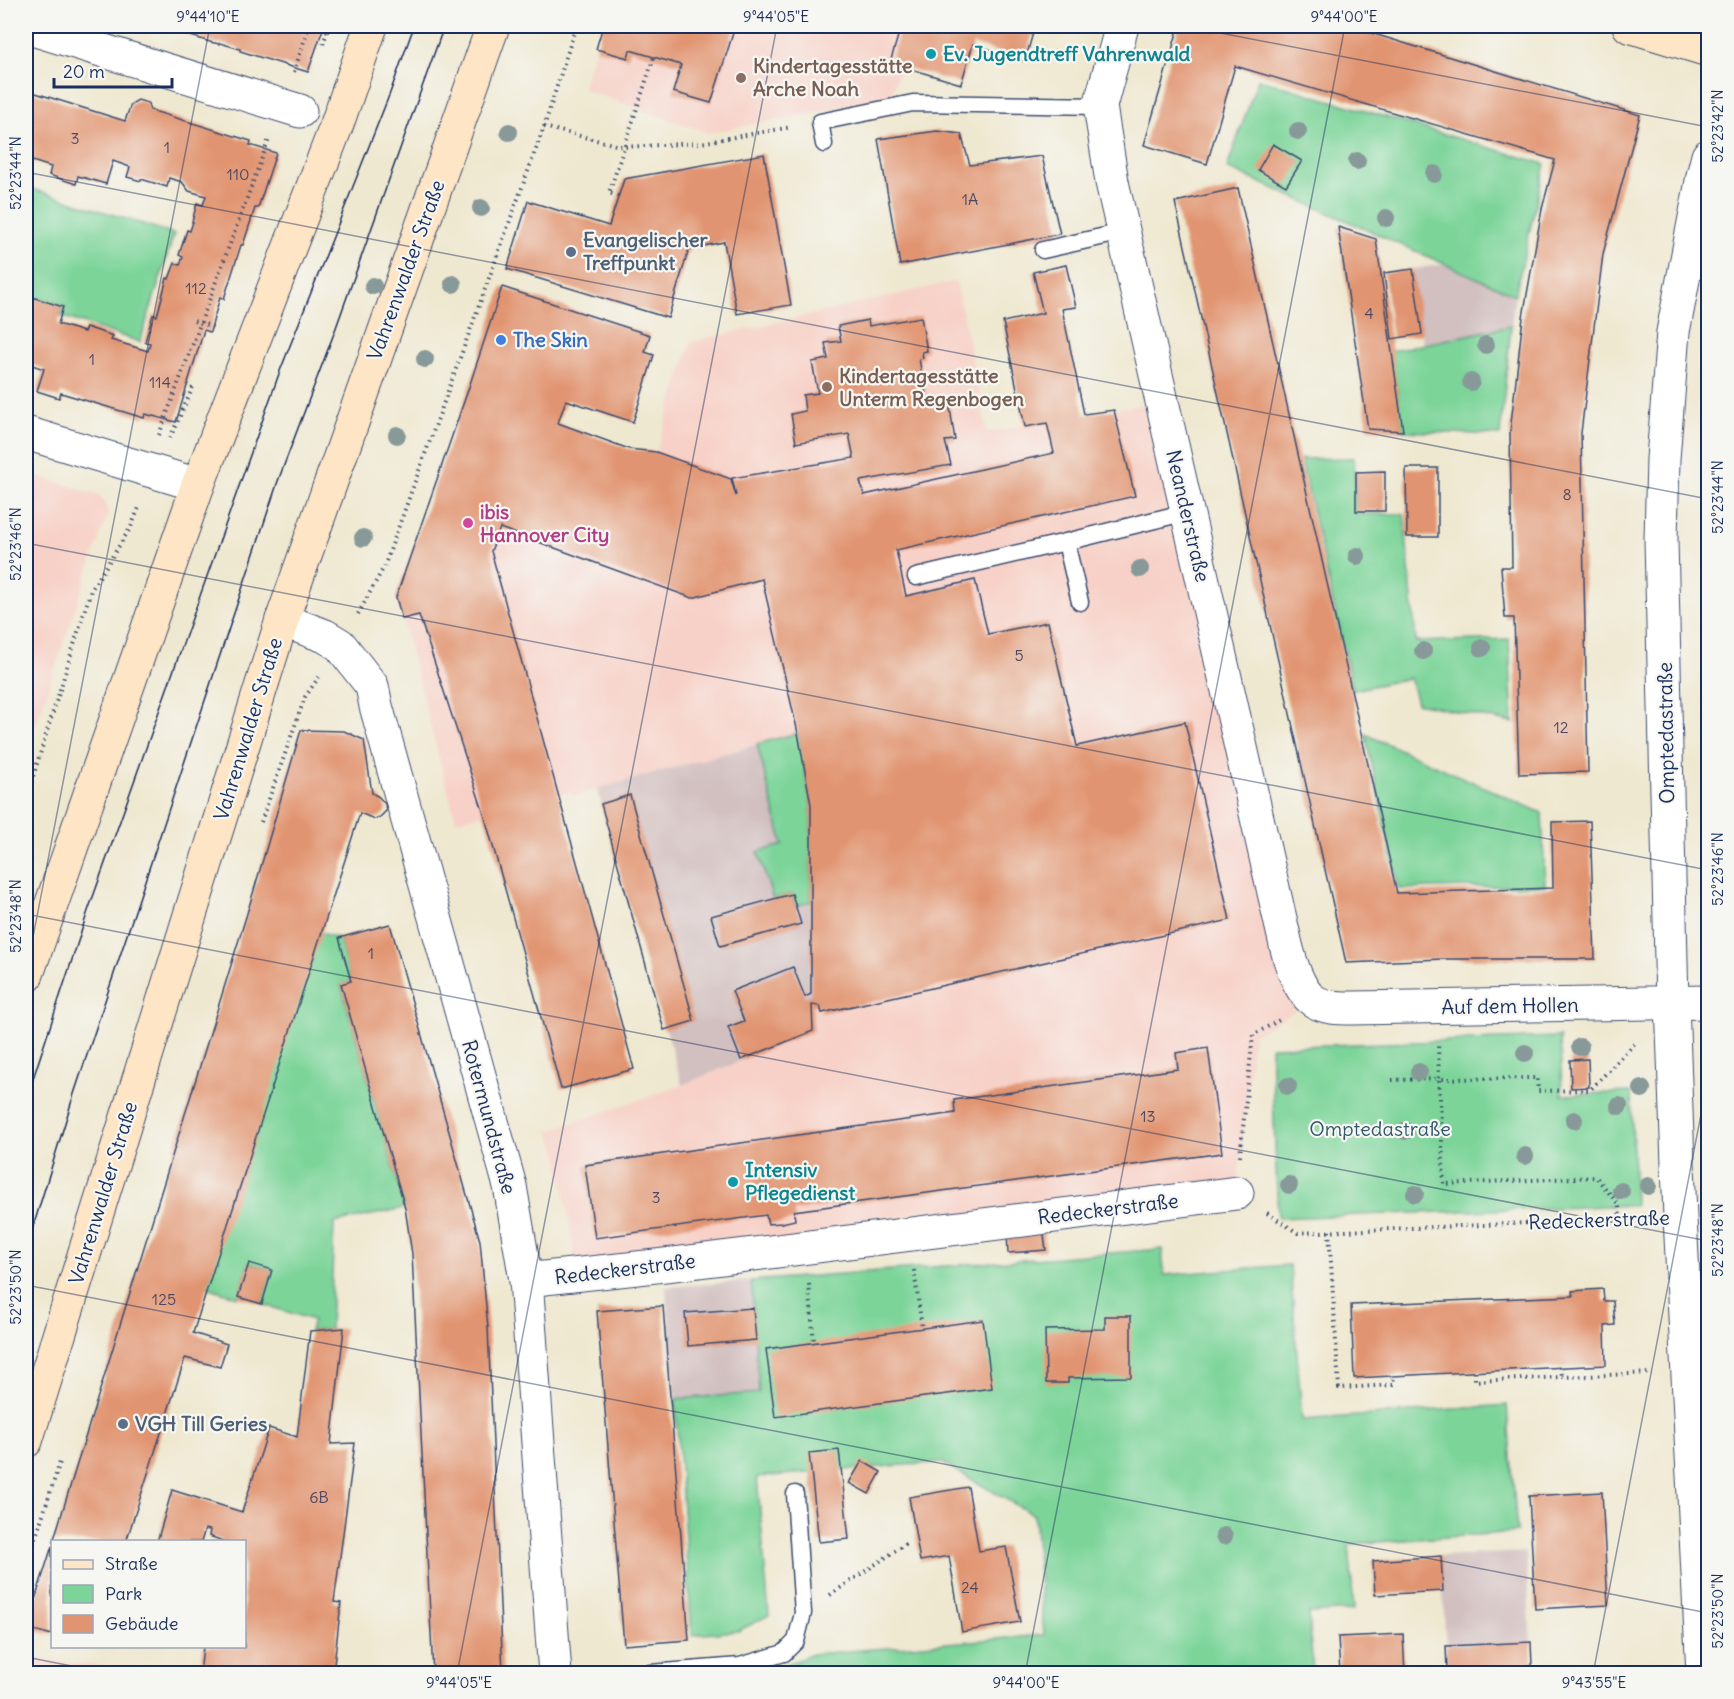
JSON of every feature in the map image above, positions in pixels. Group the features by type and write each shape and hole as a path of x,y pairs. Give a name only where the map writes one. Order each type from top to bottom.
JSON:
{"main road":[{"path":"26,977 198,485 337,124 371,26"},
{"name":"Vahrenwalder Straße","path":"26,1441 282,620 493,26"},
{"path":"1629,26 1708,50"}],"street":[{"name":"Neanderstraße","path":"1122,26 1100,106 1112,182 1290,962 1299,982 1312,1000"},
{"path":"26,27 300,111"},
{"name":"Omptedastraße","path":"1703,1674 1680,1217 1672,1003 1661,539 1663,459 1673,332 1702,176 1708,156"},
{"path":"26,433 198,485"},
{"name":"Rotermundstraße","path":"282,620 325,636 340,645 372,686 510,1186 526,1280 555,1674"},
{"name":"Auf dem Hollen","path":"1312,1000 1332,1007 1352,1008 1708,1002"},
{"name":"Redeckerstraße","path":"526,1280 674,1264 1237,1193"}],"lane":[{"path":"824,144 820,122 913,103 1100,106"},
{"path":"1043,250 1123,232"},
{"path":"916,578 1187,512"},
{"path":"1066,542 1080,602"},
{"path":"638,1674 740,1666 784,1653 796,1641 803,1613 795,1494"}],"path":[{"path":"295,68 309,26"},
{"path":"257,832 305,697 340,645 384,567 544,127 576,26"},
{"path":"618,196 609,193 654,57"},
{"path":"544,127 624,147 700,143 820,122"},
{"path":"165,420 265,150"},
{"path":"194,321 217,328"},
{"path":"26,799 91,590 131,527 154,472"},
{"path":"1237,1193 1253,1035 1312,1000"},
{"path":"1392,1080 1537,1078 1538,1091 1590,1090 1672,1003"},
{"path":"1437,1007 1444,1184 1596,1178 1619,1205 1620,1220"},
{"name":"Redeckerstraße","path":"1237,1193 1298,1233 1680,1217"},
{"path":"1329,1231 1339,1388 1393,1385 1394,1375"},
{"path":"914,1270 922,1328"},
{"path":"808,1275 814,1343"},
{"path":"1561,1367 1562,1377"},
{"path":"1475,1372 1475,1381 1688,1372"},
{"path":"26,1567 63,1453"},
{"path":"803,1613 907,1543"}],"shaded area":[{"name":"Kindertagesstätte Arche Noah","path":"603,26 901,26 890,63 900,67 890,99 708,133 582,89"},
{"path":"1447,264 1515,295 1511,326 1423,345 1413,269"},
{"path":"956,281 987,432 1162,401 1313,1000 1253,1035 1237,1193 578,1275 558,1154 549,1131 682,1085 813,1031 798,733 573,796 571,791 456,821 396,597 467,393 629,449 656,452 691,342"},
{"path":"26,472 100,496 106,504 108,513 26,754"},
{"path":"798,733 811,805 813,1031 682,1085 597,789"},
{"path":"751,1281 759,1393 675,1399 666,1287"},
{"path":"1526,1552 1532,1666 1447,1670 1441,1556"},
{"path":"26,1658 166,1673 26,1673"}],"green space":[{"path":"1258,79 1545,164 1515,295 1227,168"},
{"path":"26,187 174,234 140,342 61,316 64,306 26,294"},
{"path":"1511,326 1500,435 1403,431 1391,351"},
{"path":"1354,458 1356,514 1404,514 1416,642 1509,639 1513,723 1417,703 1410,678 1353,690 1301,459"},
{"path":"798,733 811,805 811,901 796,906 792,894 773,899 758,852 783,845 757,744"},
{"path":"1365,734 1542,813 1545,885 1399,889"},
{"path":"320,933 339,938 351,981 341,985 405,1208 334,1223 330,1329 310,1331 313,1320 262,1304 272,1270 249,1263 238,1297 207,1287"},
{"name":"Omptedastraße","path":"1560,1037 1562,1095 1631,1092 1635,1205 1278,1218 1271,1047"},
{"path":"1162,1249 1164,1275 1290,1265 1302,1420 1507,1405 1517,1532 1349,1544 1354,1610 1309,1613 1313,1673 766,1673 813,1654 1044,1635 1034,1515 941,1462 757,1477 769,1615 738,1631 692,1635 675,1399 759,1393 751,1281"}],"building":[{"path":"160,26 324,26 308,72"},
{"path":"603,26 720,26 734,30 711,103 673,92 681,65 630,50 628,58 596,49"},
{"name":"Ev. Jugendtreff Vahrenwald","path":"901,26 1035,26 1025,61 973,44 961,84 890,63"},
{"path":"1179,26 1348,26 1640,115 1603,254 1581,433 1588,772 1519,774 1514,618 1505,618 1501,567 1512,567 1510,432 1523,317 1542,209 1555,160 1235,66 1207,164 1144,145"},
{"path":"26,90 125,121 131,104 138,100 148,103 150,110 251,141 250,145 276,153 258,208 255,208 243,245 241,245 224,299 220,297 210,332 204,330 176,422 145,414 144,418 61,393 59,398 37,391 44,369 26,363 26,295 63,307 58,324 84,332 86,327 113,336 111,340 148,351 150,343 145,342 153,315 157,316 167,278 169,279 175,263 180,265 183,257 179,255 187,230 190,231 197,203 203,205 206,196 189,191 182,182 169,178 167,187 127,177 130,167 113,161 106,184 78,176 76,184 49,175 51,167 26,159"},
{"path":"937,131 961,134 970,165 1042,156 1060,234 900,265 878,139"},
{"path":"1273,144 1302,161 1286,186 1258,170"},
{"path":"764,154 791,305 737,314 724,242 689,249 668,318 507,269 528,201 609,226 624,179"},
{"path":"1238,188 1397,893 1553,888 1552,822 1590,821 1595,959 1443,959 1346,963 1175,202"},
{"path":"1338,227 1376,239 1403,431 1368,429"},
{"path":"1066,265 1076,307 1062,309 1084,414 1114,410 1135,496 896,550 906,596 975,580 988,634 1048,622 1077,746 1185,722 1230,920 822,1013 820,1006 812,1005 813,1031 741,1060 728,1027 744,1021 732,991 793,967 805,997 811,994 811,805 798,733 762,579 692,598 500,528 491,551 634,1069 561,1089 484,814 419,615 402,619 396,597 502,287 650,335 645,352 654,355 633,422 566,400 558,423 629,449 656,452 731,479 736,496 732,478 854,458 849,434 796,443 791,414 805,411 803,395 818,393 812,362 828,359 825,343 841,341 838,326 868,320 869,326 921,317 927,351 922,352 923,358 919,359 928,406 949,402 955,440 945,441 951,465 860,481 864,495 1054,453 1047,423 1025,427 1003,322 1043,313 1033,272"},
{"path":"1413,269 1422,334 1392,339 1384,273"},
{"path":"1406,468 1438,468 1438,537 1407,537"},
{"path":"1385,471 1385,511 1356,511 1356,472"},
{"path":"301,730 344,731 364,740 372,793 385,804 386,811 374,819 360,813 193,1333 227,1344 220,1367 185,1358 127,1540 54,1540 249,907"},
{"path":"630,795 694,1021 664,1030 601,804"},
{"path":"792,894 801,924 720,946 711,916"},
{"path":"390,924 480,1241 488,1328 503,1674 433,1674 412,1254 405,1208 341,984 351,981 339,938"},
{"path":"1208,1048 1222,1153 794,1211 795,1220 782,1223 768,1224 766,1215 595,1238 585,1165 955,1113 954,1100 1178,1069 1176,1053"},
{"path":"1588,1059 1589,1087 1571,1088 1570,1060"},
{"path":"1043,1228 1046,1250 1008,1253 1007,1232"},
{"path":"249,1263 272,1270 262,1304 238,1297"},
{"path":"1603,1289 1604,1301 1613,1301 1615,1325 1605,1326 1606,1365 1354,1378 1351,1305 1573,1296 1572,1291"},
{"path":"663,1306 689,1640 624,1645 597,1311"},
{"path":"753,1308 756,1340 688,1346 685,1313"},
{"path":"1105,1316 1131,1316 1131,1377 1068,1378 1068,1383 1046,1383 1045,1330 1105,1329"},
{"path":"983,1320 992,1388 775,1417 766,1349"},
{"path":"344,1328 331,1444 355,1443 334,1602 341,1603 333,1674 200,1674 203,1648 246,1648 246,1540 220,1540 209,1536 210,1530 205,1529 202,1540 158,1540 172,1490 242,1512 269,1428 297,1437 310,1331"},
{"path":"839,1450 849,1539 819,1542 809,1453"},
{"path":"862,1461 881,1472 869,1494 849,1483"},
{"path":"968,1487 979,1551 1006,1547 1020,1622 962,1632 949,1556 920,1561 909,1497"},
{"path":"1602,1492 1608,1605 1535,1609 1529,1496"},
{"path":"51,1549 51,1635 26,1628"},
{"path":"1441,1556 1443,1591 1375,1595 1373,1561"},
{"path":"1403,1634 1405,1674 1340,1674 1338,1637"},
{"path":"1531,1642 1532,1666 1447,1670 1446,1646"}],"tram line":[{"path":"26,1100 88,911 280,371 390,93 414,26"},
{"path":"26,1250 73,1097 278,481 333,336 444,26"}],"place":[{"name":"Ev. Jugendtreff Vahrenwald","path":"931,54"},
{"name":"Kindertagesstätte Arche Noah","path":"741,78"},
{"name":"Evangelischer Treffpunkt","path":"571,252"},
{"name":"The Skin","path":"501,340"},
{"name":"Kindertagesstätte Unterm Regenbogen","path":"827,387"},
{"name":"ibis Hannover City","path":"468,523"},
{"name":"Intensiv Pflegedienst","path":"733,1182"},
{"name":"VGH Till Geries","path":"123,1424"}]}
